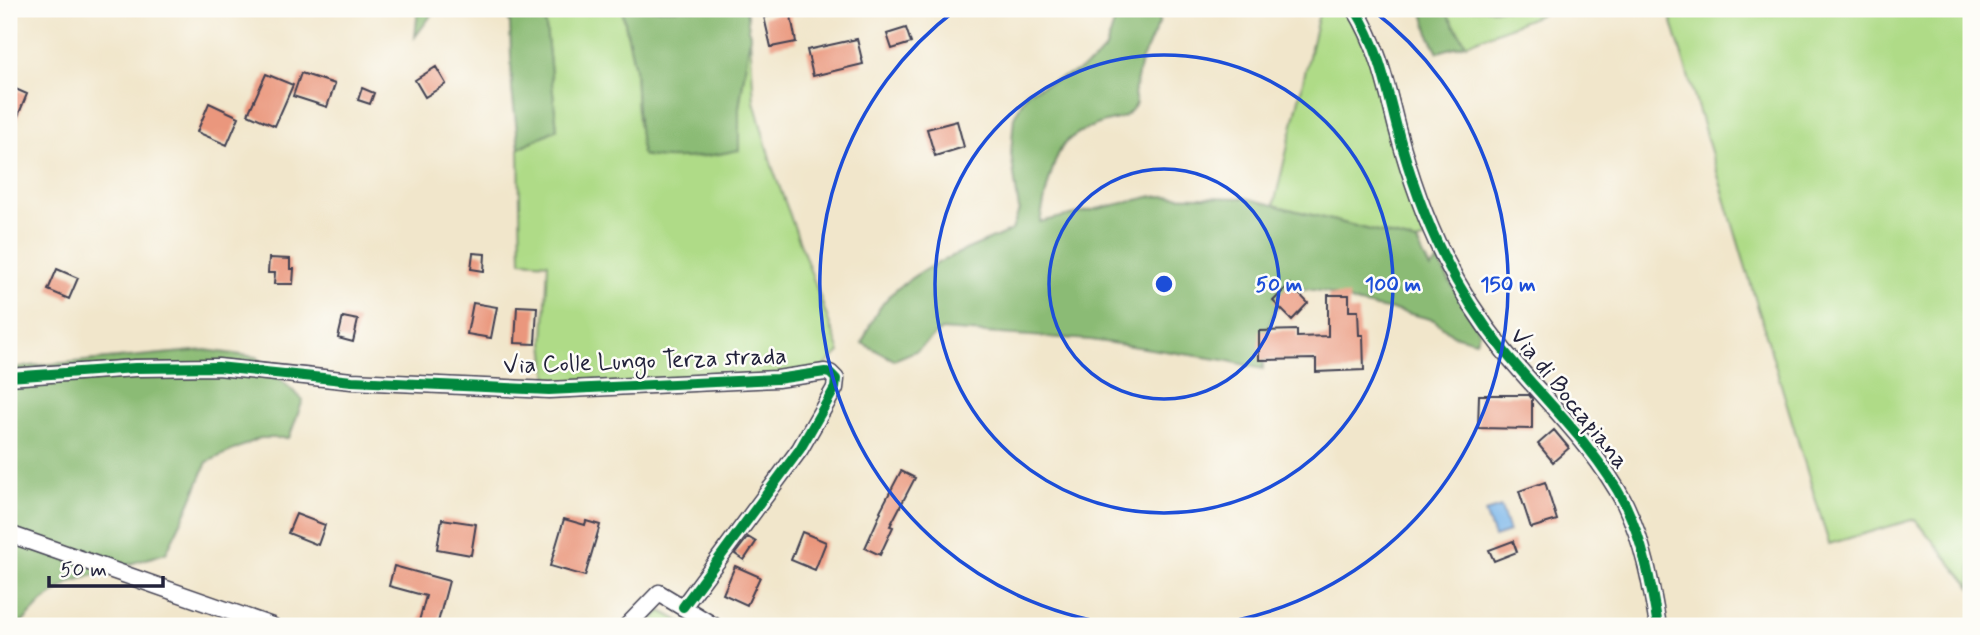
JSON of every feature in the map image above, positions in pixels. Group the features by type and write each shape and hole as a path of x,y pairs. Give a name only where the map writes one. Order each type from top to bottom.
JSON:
{"street":[{"name":"Via di Boccapiana","path":"1355,9 1371,35 1413,183 1439,247 1488,330 1577,434 1612,482 1643,550 1658,626"},
{"name":"Via Colle Lungo Terza strada","path":"9,377 135,368 218,367 352,381 549,390 777,379 825,372 834,375 835,388 800,449 683,607"},
{"path":"9,534 272,626"},
{"path":"627,626 659,593 713,626"}],"green space":[{"path":"418,9 436,9 415,37"},
{"path":"506,9 544,9 557,129 519,148 512,90 510,24"},
{"path":"544,9 622,9 635,69 637,111 739,150 739,108 750,36 754,101 773,169 840,352 816,373 549,390 544,342 548,263 521,261 519,148 557,129"},
{"path":"622,9 746,9 750,36 739,108 739,150 691,158 642,155 635,69"},
{"path":"1115,9 1157,9 1160,21 1141,61 1134,93 1136,104 1124,117 1085,129 1065,143 1052,169 1040,222 1154,196 1246,198 1417,242 1430,269 1438,261 1479,332 1476,341 1453,335 1434,320 1359,304 1327,292 1308,289 1284,292 1268,329 1263,369 1224,360 1091,340 941,330 918,350 894,360 862,343 879,309 890,295 905,283 940,262 1012,230 1019,210 1011,153 1014,117 1027,92 1076,72 1094,61 1106,48 1116,17"},
{"path":"1320,9 1344,9 1371,54 1410,199 1425,234 1424,239 1417,242 1274,205"},
{"path":"1422,9 1444,9 1466,44 1438,52 1430,37"},
{"path":"1444,9 1554,9 1466,44"},
{"path":"1668,9 1971,9 1971,588 1915,519 1829,544"},
{"path":"205,350 256,357 303,400 289,438 260,438 207,462 166,553 71,582 42,602 19,626 9,626 9,368"},
{"path":"661,611 689,626 647,626"}],"water":[{"path":"1501,507 1509,532 1494,537 1485,512"}],"building":[{"path":"790,11 796,42 771,47 764,17"},
{"path":"906,28 911,43 892,49 887,34"},
{"path":"857,39 863,64 813,76 807,50"},
{"path":"436,67 446,84 425,97 415,80"},
{"path":"301,73 335,84 327,107 293,96"},
{"path":"266,74 293,85 275,126 248,114"},
{"path":"11,87 27,94 9,138 9,93"},
{"path":"362,88 374,93 370,104 358,100"},
{"path":"209,103 239,117 227,145 197,132"},
{"path":"957,121 964,147 935,156 927,129"},
{"path":"473,253 485,254 484,271 471,269"},
{"path":"269,258 290,259 290,269 294,269 293,284 274,284 275,273 268,273"},
{"path":"57,269 78,278 69,299 48,290"},
{"path":"1290,284 1308,303 1292,320 1273,301"},
{"path":"1328,295 1349,295 1349,311 1358,311 1359,335 1363,335 1364,370 1316,372 1316,359 1259,360 1259,331 1297,330 1297,337 1328,336"},
{"path":"473,303 497,307 491,338 467,334"},
{"path":"517,306 537,307 535,344 515,343"},
{"path":"343,317 358,320 353,342 338,338"},
{"path":"1479,395 1529,395 1532,399 1532,429 1478,428"},
{"path":"1554,430 1569,448 1553,462 1538,444"},
{"path":"901,471 915,478 890,526 893,527 880,555 865,548"},
{"path":"1545,482 1557,520 1531,528 1519,491"},
{"path":"296,514 325,525 318,545 288,533"},
{"path":"442,519 476,524 471,555 437,549"},
{"path":"564,519 585,525 586,521 600,525 585,576 550,566"},
{"path":"802,532 826,542 815,570 791,560"},
{"path":"748,537 756,542 744,560 735,554"},
{"path":"1513,541 1517,552 1494,561 1489,550"},
{"path":"394,566 449,581 437,626 419,621 426,596 389,586"},
{"path":"735,566 760,577 747,605 723,594"}],"cycle path":[{"path":"1355,9 1376,52 1412,178 1444,257 1464,294 1495,340 1569,424 1613,483 1632,519 1642,549 1658,626"},
{"path":"9,377 135,368 218,367 352,381 549,390 777,379 830,373 836,379 835,388 800,449 683,607"}]}
